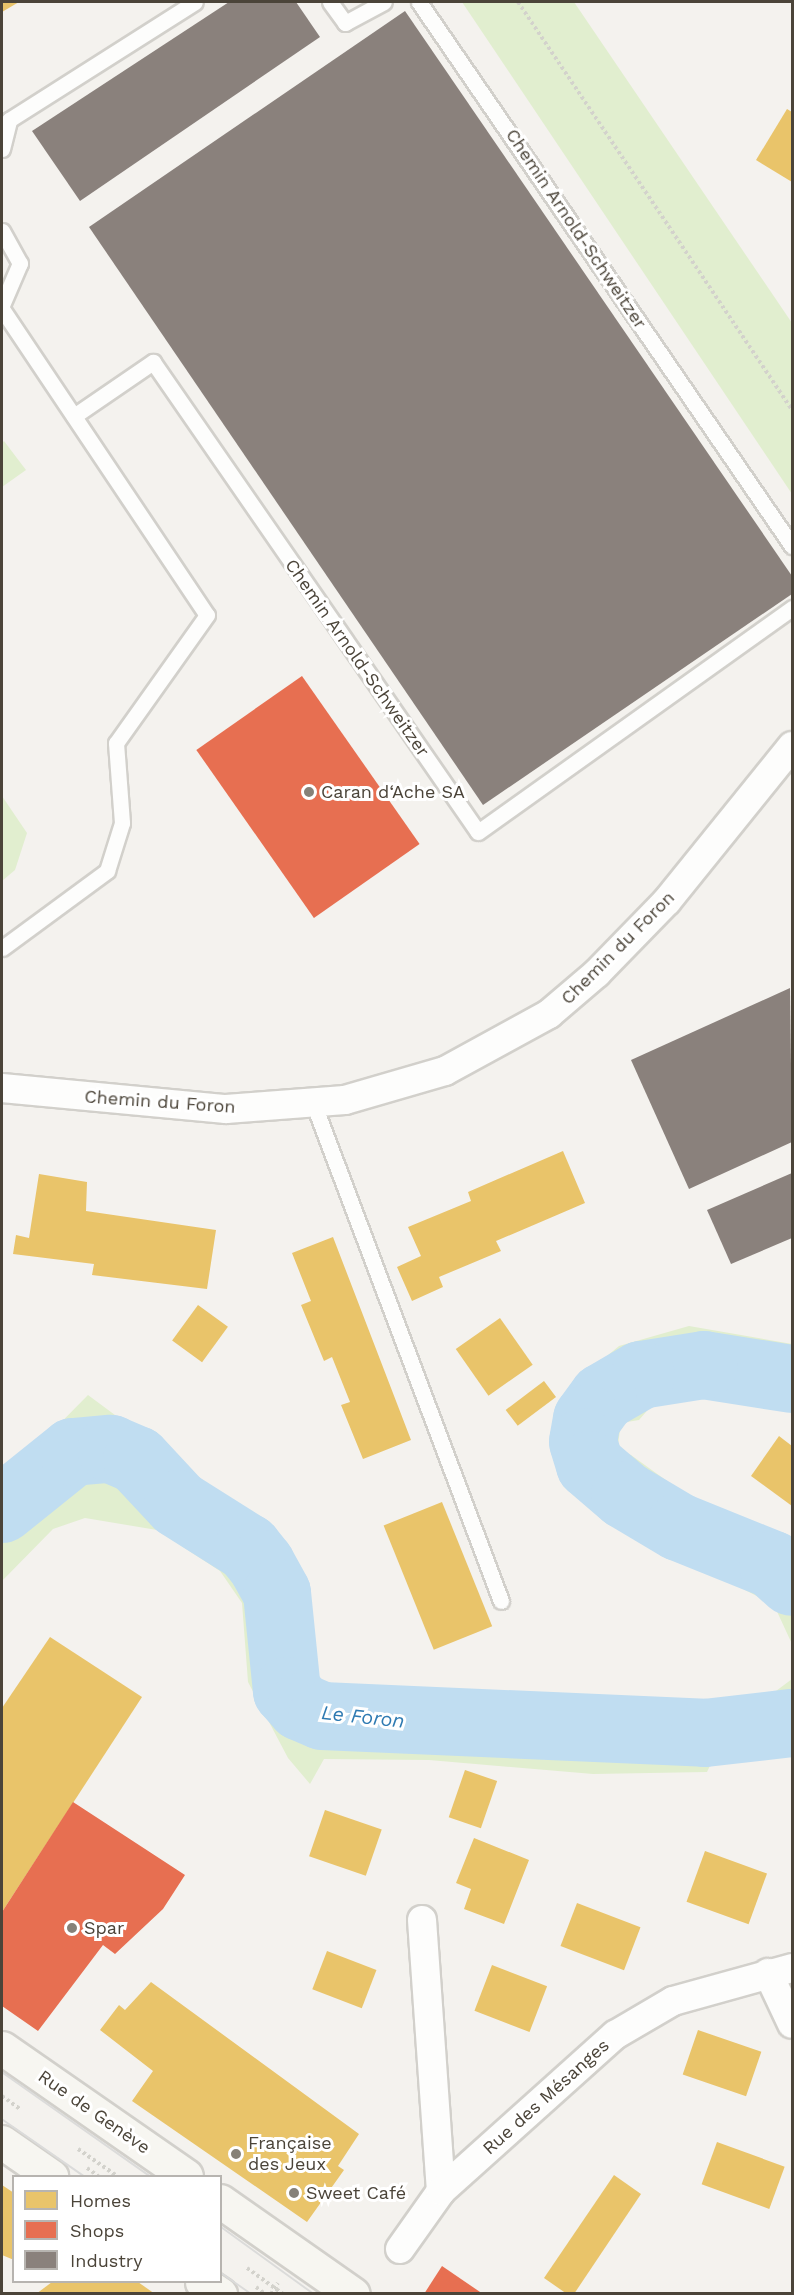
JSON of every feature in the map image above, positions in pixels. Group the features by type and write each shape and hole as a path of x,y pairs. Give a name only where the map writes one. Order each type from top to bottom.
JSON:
{"main road":[{"name":"Rue de Genève","path":"2,2048 185,2175"},
{"path":"2,2142 50,2175"},
{"path":"222,2201 353,2294"},
{"path":"203,2283 219,2294"}],"street":[{"name":"Chemin du Foron","path":"2,1088 184,1108 314,1105 445,1071 549,1014 667,901 792,746"},
{"path":"422,1920 441,2191"},
{"path":"780,1970 792,2024"},
{"name":"Rue des Mésanges","path":"400,2249 441,2191 615,2035 673,2001 780,1970"}],"lane":[{"path":"2,149 9,120 195,2"},
{"path":"330,2 345,23 384,2"},
{"name":"Chemin Arnold-Schweitzer","path":"419,2 792,546"},
{"path":"2,231 20,263 2,307 207,615 116,743 122,823 107,871 2,948"},
{"name":"Chemin Arnold-Schweitzer","path":"74,416 153,362 478,832 792,608"},
{"path":"314,1105 501,1601"}],"path":[{"path":"518,2 792,409"},
{"path":"239,2262 284,2294"}],"green space":[{"path":"462,2 574,2 792,323 792,494"},
{"path":"4,441 26,470 2,487 2,443"},
{"path":"2,796 27,833 15,870 2,881"},
{"path":"689,1326 792,1344 792,1369 717,1354 669,1355 633,1365 590,1390 572,1429 572,1453 588,1482 627,1514 751,1565 783,1588 792,1601 792,1644 774,1605 609,1520 573,1484 560,1462 561,1415 570,1391 589,1371 619,1346"},
{"path":"680,1378 734,1381 726,1396 677,1393 652,1405 639,1420 621,1423 617,1451 631,1455 667,1481 671,1496 687,1504 681,1514 602,1463 594,1440 599,1414 612,1399"},
{"path":"88,1395 146,1438 299,1582 312,1695 551,1704 752,1698 772,1694 792,1679 792,1706 783,1712 669,1721 315,1703 322,1732 716,1753 707,1772 593,1774 429,1760 324,1759 310,1784 288,1758 248,1682 242,1603 220,1571 157,1530 85,1518 53,1529 2,1581 2,1469 14,1470"}],"building: Homes":[{"path":"2,2 19,2 2,12"},
{"path":"787,109 792,112 792,182 756,160"},
{"path":"563,1151 585,1203 496,1241 501,1251 439,1277 443,1287 412,1301 397,1267 421,1256 408,1227 471,1201 468,1192"},
{"path":"39,1174 87,1182 86,1211 216,1230 207,1289 92,1275 94,1264 13,1254 16,1235 29,1238"},
{"path":"333,1237 411,1440 363,1459 341,1405 350,1402 332,1357 324,1361 301,1305 311,1301 292,1253"},
{"path":"198,1305 228,1327 202,1362 172,1341"},
{"path":"500,1318 533,1365 488,1396 456,1349"},
{"path":"544,1381 556,1397 518,1426 506,1410"},
{"path":"779,1436 792,1446 792,1506 751,1476"},
{"path":"442,1502 492,1626 434,1650 384,1526"},
{"path":"50,1637 142,1697 2,1912 2,1708"},
{"path":"465,1770 497,1781 481,1828 449,1817"},
{"path":"325,1810 382,1830 366,1876 309,1856"},
{"path":"474,1838 529,1860 504,1924 464,1909 471,1889 456,1883"},
{"path":"705,1851 767,1874 749,1924 687,1902"},
{"path":"577,1903 640,1927 624,1970 561,1946"},
{"path":"327,1951 376,1970 362,2008 312,1989"},
{"path":"492,1965 547,1986 530,2032 474,2011"},
{"path":"151,1982 359,2134 338,2166 344,2170 307,2222 132,2101 153,2071 100,2030 119,2005 125,2010"},
{"path":"698,2030 761,2052 746,2096 683,2074"},
{"path":"717,2142 785,2167 769,2209 702,2184"},
{"path":"614,2175 641,2194 574,2294 567,2294 544,2278"},
{"path":"2,2185 12,2192 12,2259 2,2255"},
{"path":"51,2283 139,2283 155,2294 36,2294"}],"building: Shops":[{"path":"302,676 420,844 314,918 196,750"},
{"name":"Spar","path":"73,1802 185,1875 163,1909 115,1954 103,1945 38,2031 2,2006 2,1912"},
{"path":"442,2266 483,2294 424,2294"}],"building: Industry":[{"path":"229,2 296,2 320,37 80,201 32,131"},
{"path":"405,11 792,576 792,594 483,805 89,227"},
{"path":"790,988 792,1142 689,1189 631,1060"},
{"path":"792,1173 792,1238 731,1264 707,1210"}],"waterway":[{"name":"Le Foron","path":"792,1379 704,1365 641,1375 603,1397 587,1419 583,1442 590,1465 625,1495 679,1527 773,1565 792,1582"},
{"name":"Le Foron","path":"2,1509 73,1452 111,1449 137,1460 178,1504 248,1548 261,1564 277,1593 287,1691 301,1707 322,1716 705,1733 792,1723"}],"tram line":[{"path":"2,2072 149,2175"},
{"path":"2,2119 83,2175"},
{"path":"222,2227 314,2294"},
{"path":"222,2273 251,2294"}],"place":[{"name":"Caran d‘Ache SA","path":"309,792"},
{"name":"Spar","path":"72,1928"},
{"name":"Française des Jeux","path":"236,2154"},
{"name":"Sweet Café","path":"294,2193"}]}
